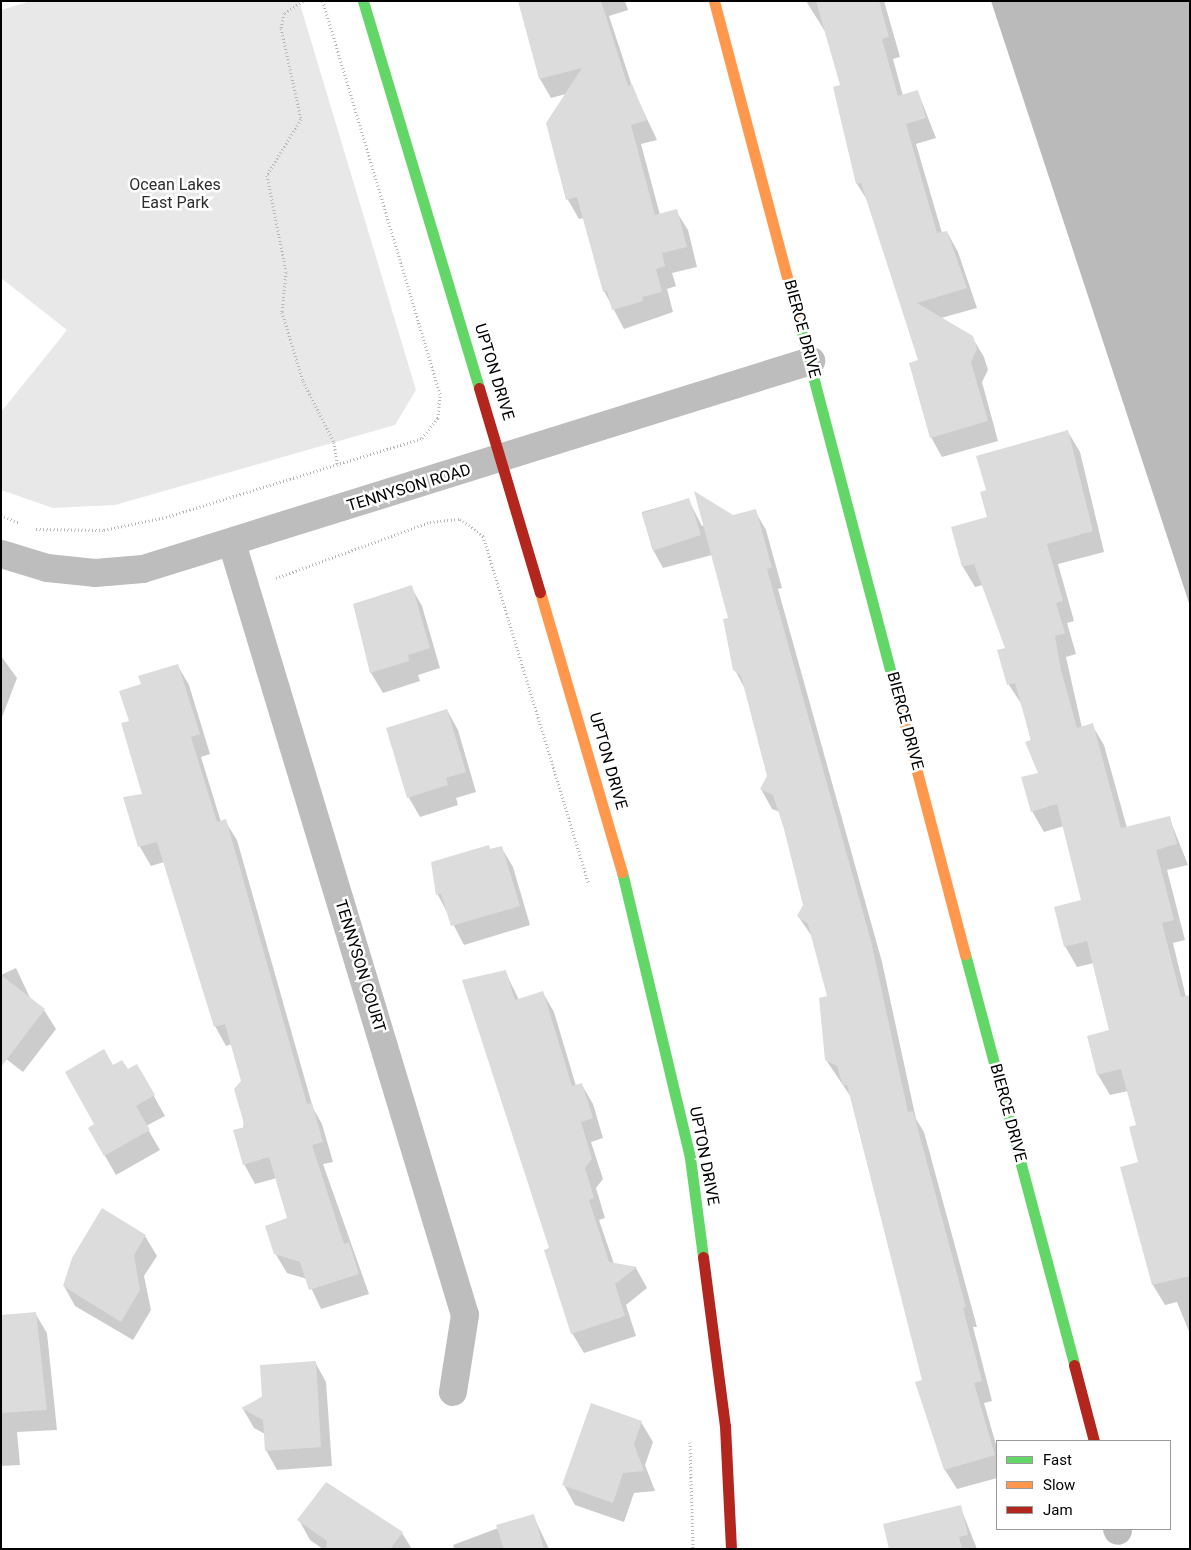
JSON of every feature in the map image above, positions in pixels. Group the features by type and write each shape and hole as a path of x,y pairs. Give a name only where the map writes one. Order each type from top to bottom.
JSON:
{"main road":[{"name":"UPTON DRIVE","path":"363,1 504,459 616,845 690,1158 724,1417 731,1549"},
{"name":"BIERCE DRIVE","path":"714,1 811,362 1094,1440"}],"street":[{"name":"TENNYSON ROAD","path":"1,554 47,568 96,573 143,569 504,459 811,362"},
{"name":"TENNYSON COURT","path":"232,543 465,1315 453,1392"}],"path":[{"path":"303,1 284,13 281,28 302,119 266,174 286,272 282,312 303,381 334,442 337,464"},
{"path":"31,529 104,530 166,517 422,438 438,418 440,394 323,1"},
{"path":"1,515 23,525"},
{"path":"247,589 430,522 460,520 483,536 590,889"},
{"path":"690,1432 693,1549"}],"green space":[{"name":"Ocean Lakes East Park","path":"31,1 299,1 416,390 395,425 115,505 53,508 1,490 1,412 67,330 1,278 1,10"}],"shaded area":[{"path":"991,1 1190,1 1190,606"}],"building":[{"path":"518,1 601,1 628,86 632,84 647,120 631,125 655,215 677,209 687,247 662,253 665,266 656,269 662,292 642,297 643,301 612,310 607,291 603,292 577,197 566,200 546,123 582,68 539,79"},
{"path":"816,1 879,1 889,37 882,39 898,96 918,90 926,118 906,124 937,233 947,231 967,288 917,303 973,336 977,349 971,362 988,421 930,438 909,363 918,360 861,183 856,184 833,87 840,85"},
{"path":"1068,430 1093,531 1047,544 1063,601 1056,603 1065,633 1055,636 1061,670 1077,728 1093,723 1121,828 1170,816 1177,844 1156,850 1174,920 1162,923 1181,997 1190,995 1190,1276 1152,1285 1120,1167 1138,1162 1129,1127 1136,1125 1121,1069 1097,1075 1087,1036 1109,1030 1087,941 1064,947 1054,907 1081,900 1057,804 1031,812 1021,777 1038,773 1025,742 1031,740 1015,683 1007,685 997,650 1005,648 974,564 962,567 951,527 987,517 980,492 986,490 976,456"},
{"path":"694,491 733,515 756,509 772,568 767,569 871,941 908,1112 913,1111 966,1307 963,1308 982,1381 974,1383 995,1455 944,1470 915,1382 922,1380 847,1085 843,1086 837,1066 825,1060 819,998 827,996 808,924 797,916 803,905 784,829 773,795 760,789 767,776 741,676 733,670 723,619 728,618"},
{"path":"689,498 701,535 653,551 641,513"},
{"path":"412,585 430,648 408,655 409,661 370,673 353,604"},
{"path":"178,664 200,734 191,737 217,822 226,819 307,1104 312,1103 323,1142 312,1145 344,1244 349,1242 359,1274 309,1290 300,1262 274,1254 265,1226 287,1218 269,1157 243,1165 233,1130 245,1127 234,1089 241,1081 225,1024 214,1027 157,842 138,847 123,797 142,794 121,723 129,721 119,691 141,684 138,676"},
{"path":"447,709 466,772 446,778 448,785 407,798 386,728"},
{"path":"489,845 490,849 502,846 520,906 451,926 441,894 436,895 431,862"},
{"path":"506,970 515,1000 543,991 572,1086 582,1083 593,1118 581,1122 592,1159 585,1168 594,1198 589,1200 609,1262 637,1267 615,1284 625,1316 571,1334 544,1250 549,1248 462,980"},
{"path":"1,975 45,1009 1,1067"},
{"path":"104,1049 113,1065 122,1060 128,1069 137,1064 155,1095 136,1106 150,1130 104,1156 88,1128 94,1124 65,1072"},
{"path":"102,1208 146,1235 134,1255 140,1290 121,1322 63,1286 72,1258"},
{"path":"36,1312 47,1410 1,1413 1,1315"},
{"path":"316,1361 321,1447 265,1451 263,1420 241,1408 262,1397 260,1365"},
{"path":"591,1403 642,1421 634,1444 644,1471 623,1473 613,1503 562,1485"},
{"path":"326,1482 403,1532 390,1549 326,1549 327,1541 297,1520"},
{"path":"961,1505 968,1535 959,1537 962,1549 889,1549 883,1524"},
{"path":"534,1514 544,1549 504,1549 496,1525"}],"traffic: fast":[{"path":"363,1 479,388"},
{"path":"798,319 899,703"},
{"path":"622,872 690,1158 703,1257"},
{"path":"965,954 1074,1365"}],"traffic: slow":[{"path":"714,1 798,319"},
{"path":"540,592 622,872"},
{"path":"899,703 965,954"}],"traffic: jam":[{"path":"479,388 540,592"},
{"path":"703,1257 725,1426 731,1549"},
{"path":"1074,1365 1094,1440"}]}
